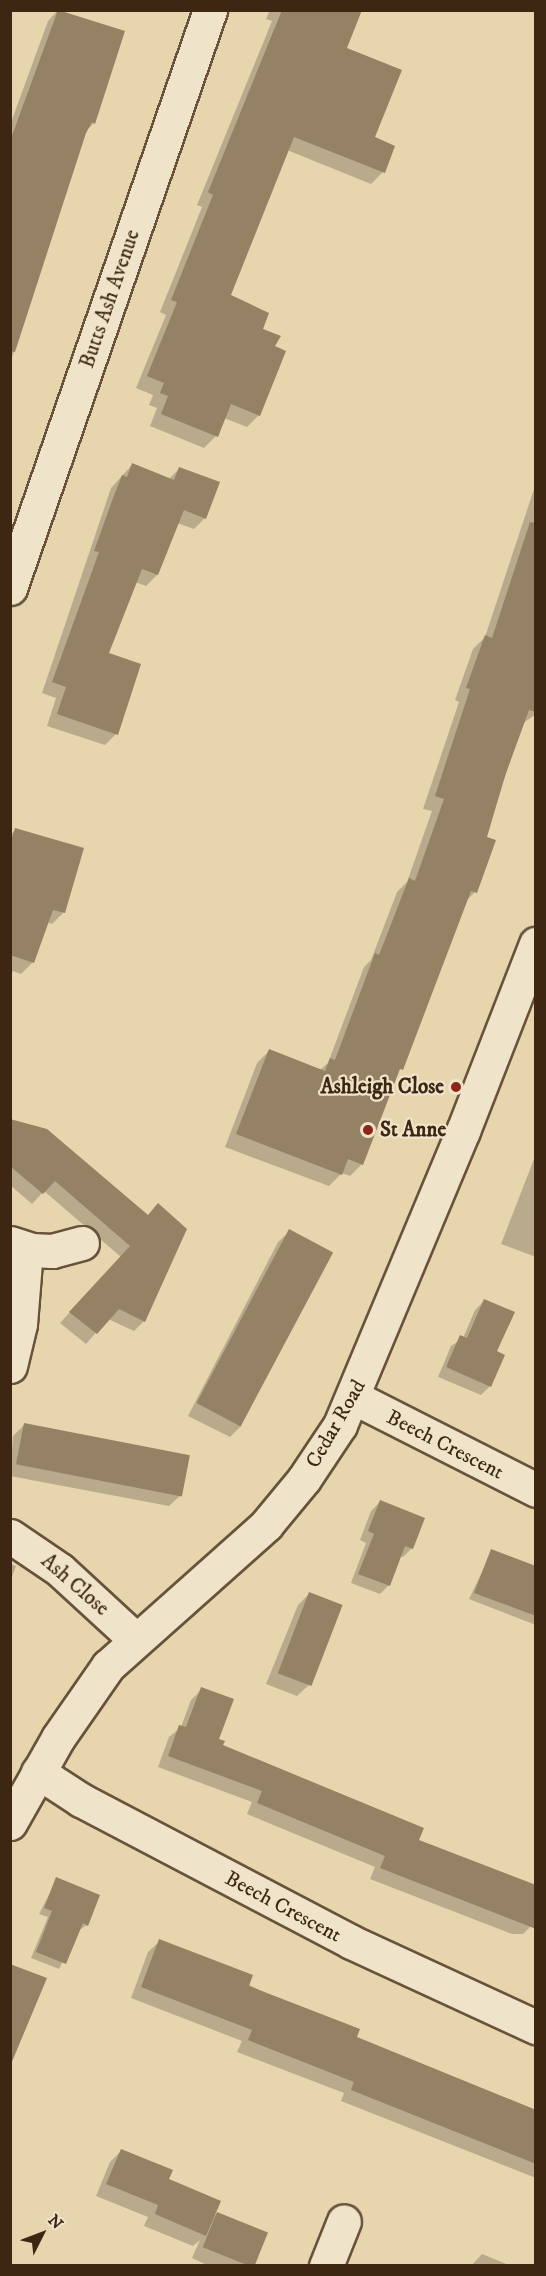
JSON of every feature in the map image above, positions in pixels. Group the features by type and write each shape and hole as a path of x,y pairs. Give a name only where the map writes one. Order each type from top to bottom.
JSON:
{"street":[{"name":"Butts Ash Avenue","path":"10,588 210,10"},
{"name":"Cedar Road","path":"10,1823 38,1772 102,1673 135,1639 266,1525 323,1452 355,1398 536,944"},
{"path":"10,1366 20,1324 18,1246 52,1251 82,1243"},
{"name":"Beech Crescent","path":"355,1398 536,1490"},
{"name":"Ash Close","path":"10,1536 40,1553 135,1639"},
{"name":"Beech Crescent","path":"38,1772 81,1800 351,1942 536,2027"},
{"path":"326,2265 344,2221"}],"building":[{"path":"58,10 125,31 95,124 92,122 86,133 15,352 10,351 10,141"},
{"path":"282,10 362,10 347,48 402,70 375,137 395,146 385,173 294,137 231,295 269,313 263,329 281,336 275,346 286,351 260,416 231,404 218,437 161,414 168,396 160,393 164,383 147,376 177,302 171,300 213,195 208,192"},
{"path":"132,463 174,480 179,467 220,482 206,519 184,510 158,575 142,569 109,653 141,664 118,735 57,714 66,687 52,682 99,552 94,551 112,501 122,475 127,477"},
{"path":"530,522 536,523 536,712 529,710 505,776 487,837 496,840 477,893 471,891 403,1070 400,1069 363,1165 348,1159 342,1175 236,1134 269,1049 325,1071 330,1058 335,1060 375,953 379,955 409,878 415,881 444,799 435,796 470,689 466,688 485,635 492,638"},
{"path":"15,828 84,848 65,913 53,910 34,963 10,955 10,844"},
{"path":"10,1119 47,1129 148,1215 158,1203 187,1229 145,1322 119,1309 97,1334 69,1312 130,1246 55,1181 43,1194 10,1166"},
{"path":"289,1229 333,1252 241,1426 197,1403"},
{"path":"484,1299 515,1312 497,1351 505,1355 491,1387 446,1367 460,1335 467,1338"},
{"path":"24,1423 190,1455 182,1496 16,1464"},
{"path":"380,1500 425,1518 413,1549 405,1546 390,1586 358,1574 374,1534 368,1531"},
{"path":"491,1549 536,1566 536,1616 474,1593"},
{"path":"309,1592 343,1605 311,1686 278,1673"},
{"path":"201,1687 234,1699 219,1739 225,1741 223,1745 424,1828 419,1840 536,1885 536,1929 380,1868 385,1856 257,1803 262,1791 168,1756 179,1725 186,1727"},
{"path":"56,1877 100,1895 88,1926 83,1923 66,1964 36,1952 52,1911 44,1908"},
{"path":"159,1939 253,1975 249,1986 360,2029 357,2037 536,2110 536,2164 351,2090 354,2082 248,2040 252,2030 141,1987"},
{"path":"10,1964 47,1978 11,2064 10,2064"},
{"path":"121,2149 173,2170 169,2179 221,2201 206,2236 155,2214 158,2205 106,2184"},
{"path":"217,2212 268,2233 255,2266 249,2266 203,2247"}],"place":[{"name":"Ashleigh Close","path":"456,1087"},
{"name":"St Anne","path":"368,1130"}]}
